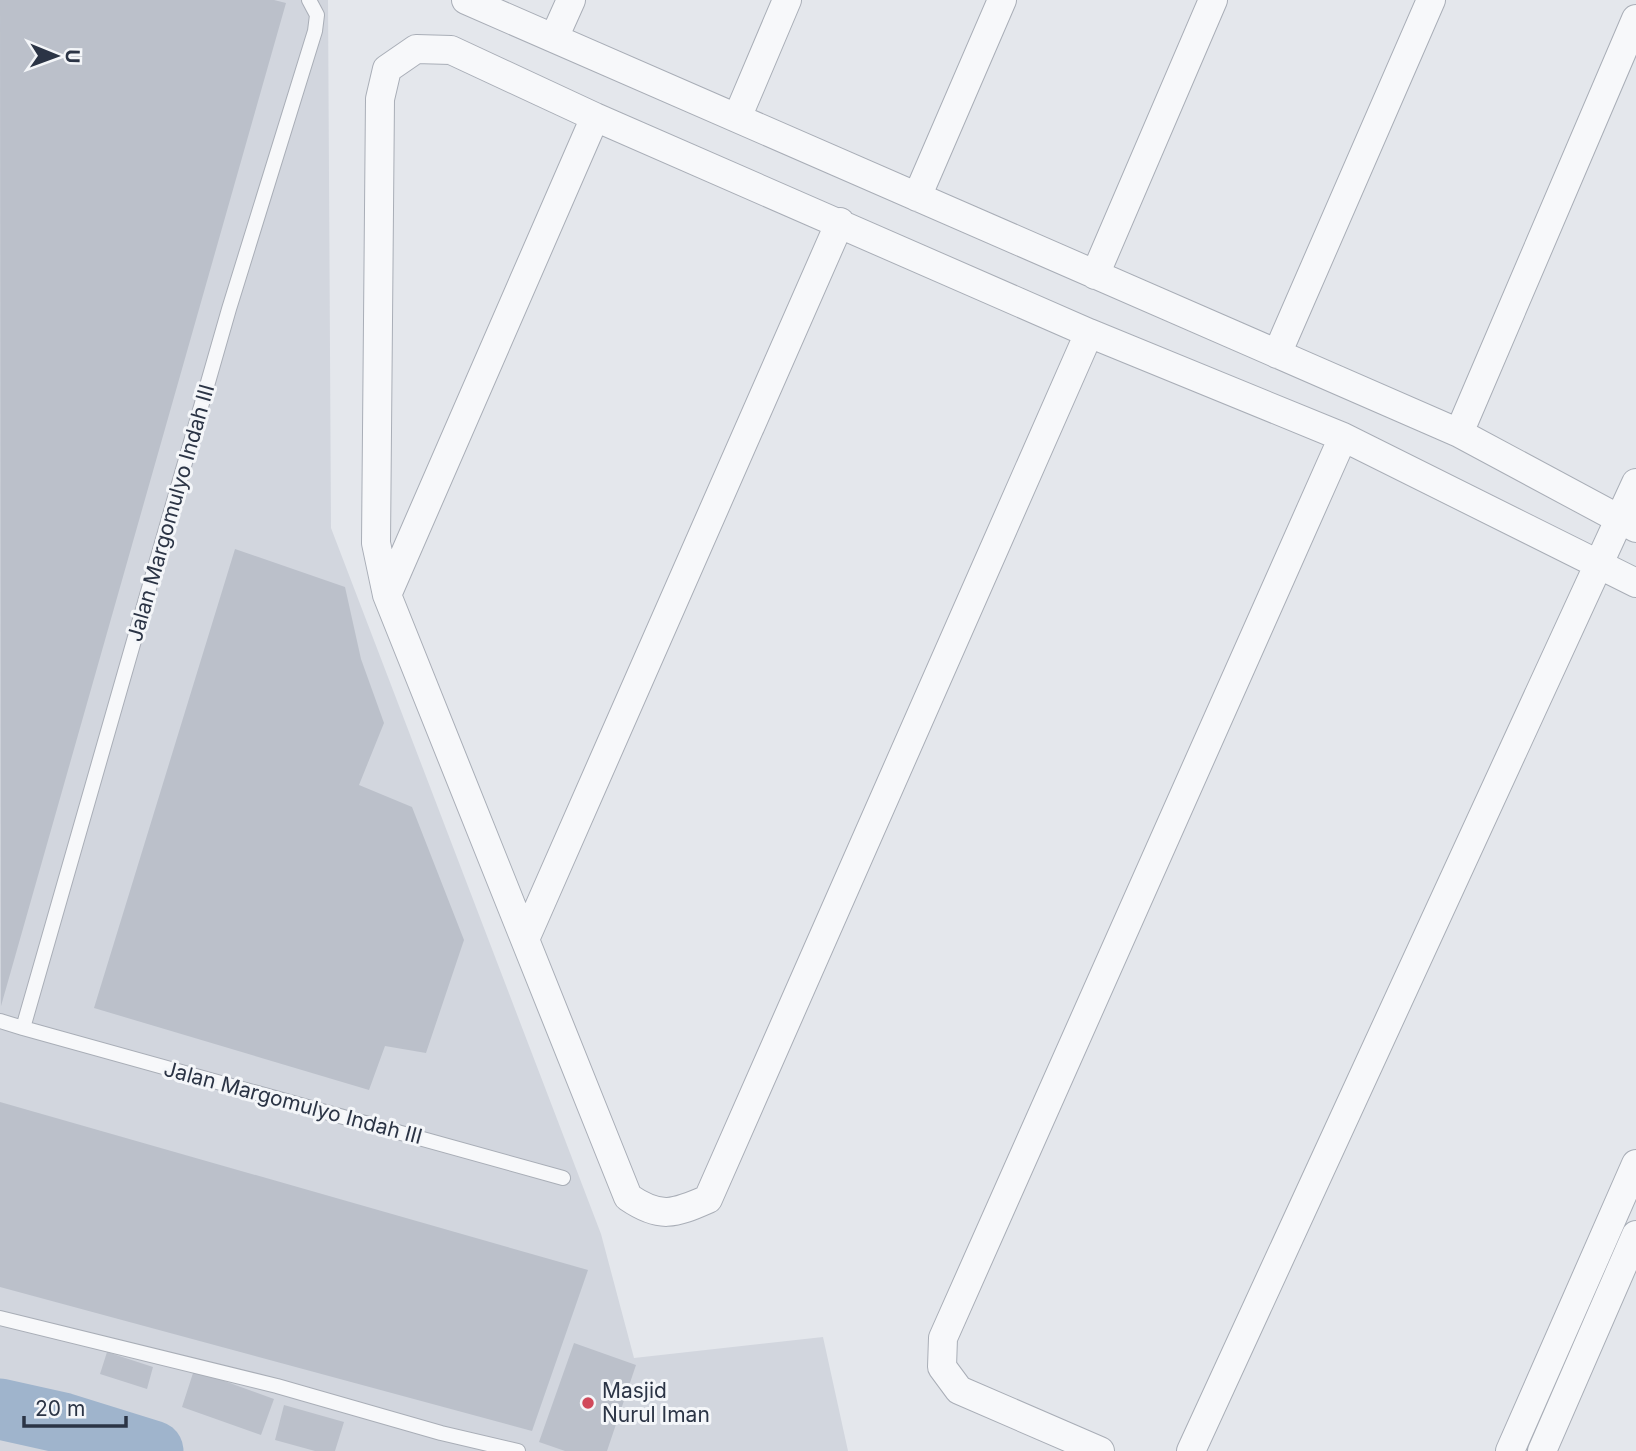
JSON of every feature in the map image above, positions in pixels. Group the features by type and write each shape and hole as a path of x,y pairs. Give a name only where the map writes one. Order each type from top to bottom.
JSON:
{"street":[{"path":"466,0 1460,433 1628,523"},
{"path":"554,38 571,0"},
{"path":"737,118 787,0"},
{"path":"917,197 1002,0"},
{"path":"1095,275 1213,0"},
{"path":"1278,354 1431,0"},
{"path":"1460,433 1636,19"},
{"path":"1089,332 708,1199 679,1212 650,1212 628,1197 387,595 376,543 380,99 387,69 416,49 452,50 595,117 1089,332 1343,437 1636,583"},
{"path":"387,595 595,117"},
{"path":"526,937 840,222"},
{"path":"1100,1451 959,1390 942,1367 943,1338 1343,437"},
{"path":"1191,1451 1601,564 1628,523 1636,483"},
{"path":"1510,1451 1636,1164"},
{"path":"1542,1451 1636,1235"}],"lane":[{"name":"Jalan Margomulyo Indah III","path":"23,1028 229,309 315,31 317,15 309,0"},
{"name":"Jalan Margomulyo Indah III","path":"0,1021 563,1178"},
{"path":"0,1318 276,1386 441,1433 517,1451"}],"shaded area":[{"path":"0,0 328,0 331,528 601,1234 634,1358 823,1337 848,1451 0,1451"}],"building":[{"path":"0,0 274,0 286,3 1,1006"},
{"path":"235,549 345,587 361,659 384,723 359,785 412,807 464,940 426,1053 385,1046 369,1090 94,1008"},
{"path":"0,1102 588,1270 532,1431 0,1287"},
{"name":"Masjid Nurul Iman","path":"574,1343 636,1365 607,1451 565,1451 539,1442"},
{"path":"107,1352 153,1367 147,1389 100,1374"},
{"path":"194,1370 274,1399 261,1435 182,1407"},
{"path":"284,1405 344,1422 335,1451 315,1451 275,1440"}],"waterway":[{"path":"0,1409 63,1423 153,1451"}],"place":[{"name":"Masjid Nurul Iman","path":"588,1403"}]}
